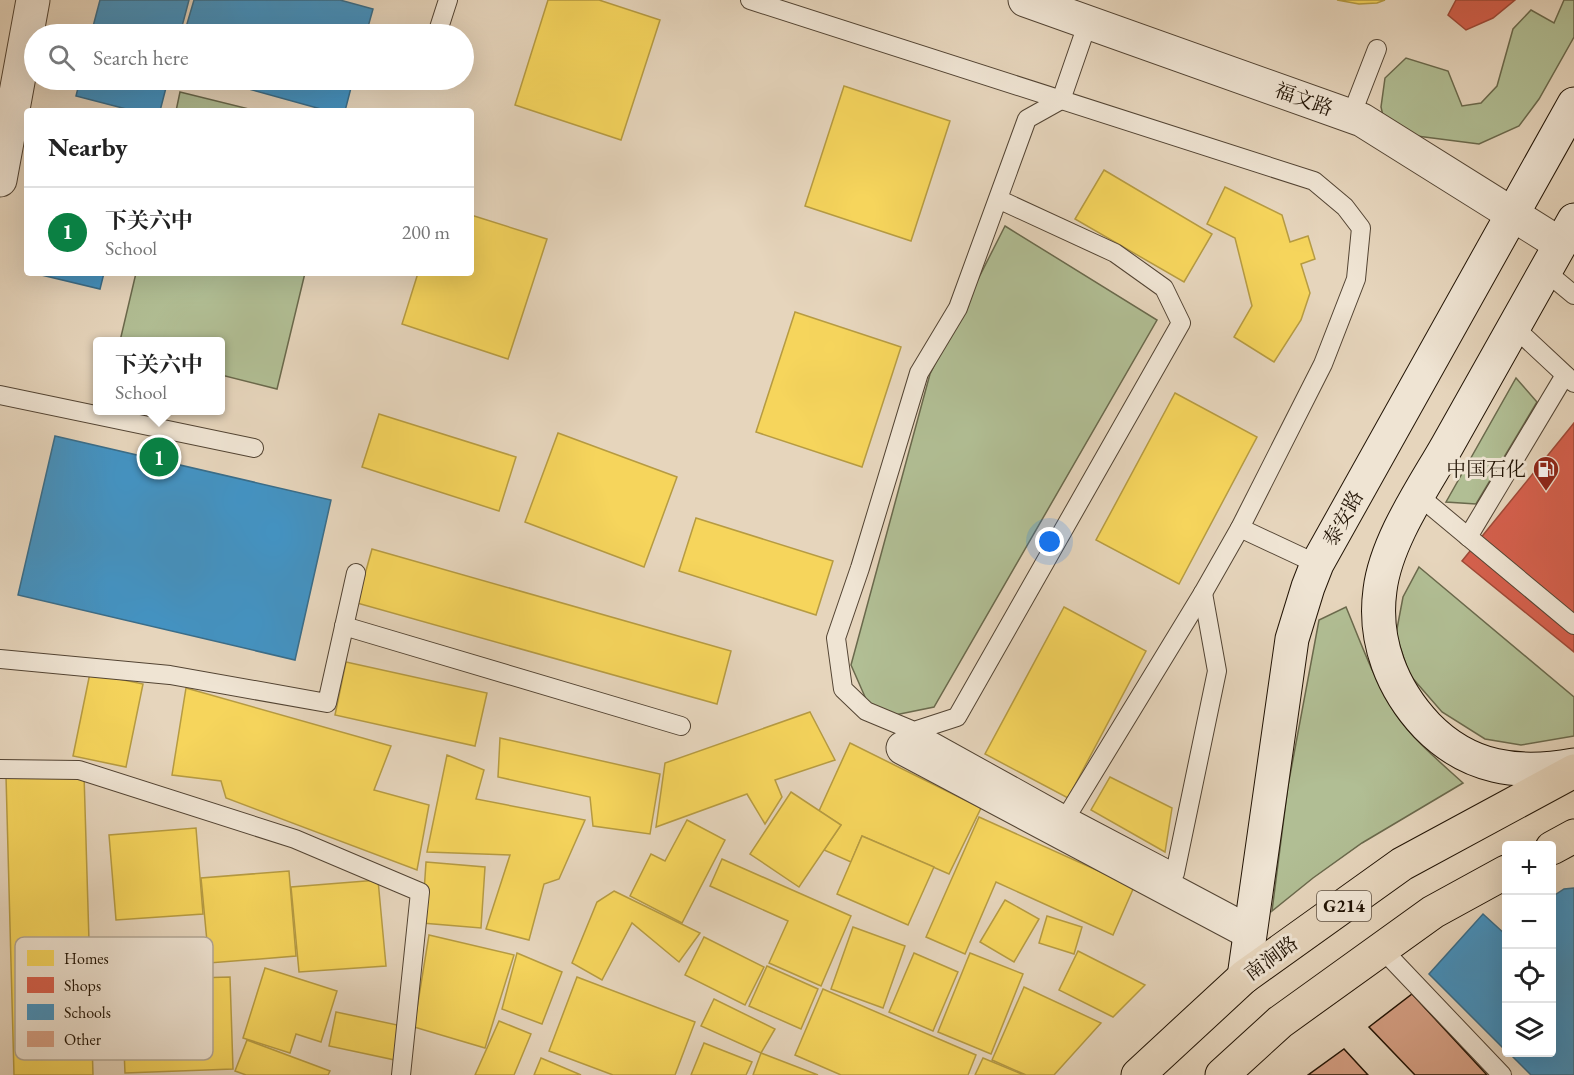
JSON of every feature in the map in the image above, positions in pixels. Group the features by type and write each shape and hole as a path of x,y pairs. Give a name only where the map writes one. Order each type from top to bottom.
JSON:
{"highway":[{"name":"南涧路","path":"1138,1075 1244,977 1402,864 1574,771"},
{"path":"1556,845 1574,836"},
{"path":"1222,1075 1280,1022 1433,912 1502,874"}],"main road":[{"path":"29,24 33,0"},
{"name":"福文路","path":"1025,0 1362,120 1560,245"},
{"path":"0,180 24,49"},
{"name":"泰安路","path":"1244,977 1292,639 1308,587 1317,564 1574,104"},
{"path":"1560,245 1396,541 1380,588 1379,615 1381,642 1388,666 1412,710 1434,733 1474,759 1502,768 1523,770 1574,765"},
{"path":"909,739 1249,932"}],"lane":[{"path":"440,24 448,0"},
{"path":"750,0 1314,181 1344,207 1361,228 1356,279 1323,364 1240,528 1067,816"},
{"path":"1088,22 1062,100 1027,119 958,308 919,373 860,568 836,638 843,689 866,711 909,739 1067,816 1175,873 1217,671 1203,593"},
{"path":"1351,116 1377,49"},
{"path":"909,739 957,717 1181,323 1164,288 1115,253 998,199"},
{"path":"1560,245 1574,295"},
{"path":"1468,537 1569,379 1514,327"},
{"path":"0,395 93,414"},
{"path":"96,415 254,448"},
{"path":"1419,496 1574,626"},
{"path":"1240,528 1317,564"},
{"path":"0,659 170,675 327,703 356,573"},
{"path":"344,626 681,726"},
{"path":"0,769 79,770 295,839 420,892 401,1075"},
{"path":"1382,949 1502,1075"}],"green space":[{"path":"1564,0 1574,0 1574,37 1539,99 1519,126 1479,144 1409,135 1385,125 1381,107 1385,78 1406,58 1448,71 1462,106 1481,103 1497,86 1513,29 1531,10 1554,23"},
{"path":"180,92 245,108 177,108"},
{"path":"1005,226 1157,320 934,707 895,715 869,706 851,665 930,374"},
{"path":"135,276 304,276 277,389 225,376 225,337 121,337"},
{"path":"1516,378 1537,402 1476,504 1446,502"},
{"path":"1419,567 1574,697 1574,736 1521,745 1485,739 1442,712 1409,674 1396,634 1403,597"},
{"path":"1346,607 1374,674 1395,713 1418,741 1463,783 1362,843 1272,911 1288,786 1319,620"}],"building: Homes":[{"path":"548,0 599,0 660,20 621,140 515,105"},
{"path":"1337,0 1385,0 1359,4"},
{"path":"844,86 950,121 911,241 805,206"},
{"path":"1104,170 1212,234 1184,282 1075,219"},
{"path":"1225,187 1282,215 1290,242 1308,236 1315,259 1301,264 1310,293 1301,320 1274,362 1234,337 1252,306 1235,238 1207,224"},
{"path":"474,216 547,239 508,359 402,324 417,276 474,276"},
{"path":"795,312 901,347 862,467 756,432"},
{"path":"1175,393 1257,437 1179,584 1096,540"},
{"path":"379,414 516,457 499,511 362,467"},
{"path":"558,433 677,477 644,567 525,522"},
{"path":"696,518 833,561 816,615 679,571"},
{"path":"372,549 731,651 717,704 357,603"},
{"path":"1064,607 1146,651 1068,798 985,754"},
{"path":"346,662 487,693 475,746 335,715"},
{"path":"90,673 143,684 126,767 73,756"},
{"path":"186,688 391,746 374,790 429,805 417,870 226,798 221,781 172,775"},
{"path":"810,712 835,760 775,780 782,797 765,824 747,794 656,827 665,763"},
{"path":"500,738 660,774 650,834 593,826 590,797 498,777"},
{"path":"850,743 981,808 949,874 862,836 851,862 824,850 841,825 819,811"},
{"path":"447,755 484,770 476,799 585,820 559,879 544,884 529,940 486,929 510,855 427,852"},
{"path":"84,774 89,937 15,937 15,1060 93,1060 93,1075 14,1075 6,776"},
{"path":"1110,777 1172,808 1165,852 1091,810"},
{"path":"791,792 841,825 799,887 750,854"},
{"path":"979,817 1134,887 1113,935 996,882 965,954 926,937"},
{"path":"687,820 725,840 682,923 630,896 651,854 665,861"},
{"path":"196,828 203,914 116,920 109,835"},
{"path":"862,836 934,867 908,925 837,894"},
{"path":"722,859 851,916 821,986 769,963 788,921 710,886"},
{"path":"426,862 485,867 481,928 422,923"},
{"path":"289,871 296,956 213,963 213,937 207,937 201,878"},
{"path":"378,880 386,966 299,972 291,887"},
{"path":"614,891 700,933 679,962 632,923 602,980 572,963 597,902"},
{"path":"1005,900 1039,919 1014,962 980,942"},
{"path":"1047,916 1082,927 1074,954 1039,943"},
{"path":"853,927 905,946 883,1008 831,989"},
{"path":"429,935 514,955 485,1048 414,1027"},
{"path":"704,937 764,967 745,1005 685,975"},
{"path":"1078,951 1145,985 1113,1017 1059,990"},
{"path":"517,953 562,972 542,1024 502,1009"},
{"path":"914,953 958,972 933,1031 889,1012"},
{"path":"970,953 1023,974 991,1054 938,1032"},
{"path":"767,966 818,989 801,1029 749,1006"},
{"path":"265,968 337,991 321,1042 296,1034 290,1053 243,1038"},
{"path":"213,977 230,977 233,1069 125,1073 124,1060 213,1060"},
{"path":"577,977 695,1022 675,1075 613,1075 549,1051"},
{"path":"1024,987 1101,1023 1054,1075 1026,1075 992,1060"},
{"path":"823,989 976,1055 968,1075 841,1075 795,1055"},
{"path":"714,999 775,1029 761,1053 701,1026"},
{"path":"336,1012 402,1026 395,1060 329,1046"},
{"path":"499,1021 531,1034 514,1075 475,1075"},
{"path":"247,1040 330,1071 328,1075 246,1075 235,1071"},
{"path":"704,1043 752,1062 746,1075 691,1075"},
{"path":"761,1053 818,1075 753,1075"},
{"path":"541,1058 581,1075 534,1075"},
{"path":"983,1058 1024,1075 975,1075"}],"building: Shops":[{"path":"1456,0 1515,0 1493,18 1466,30 1448,15"},
{"name":"中国石化","path":"1574,423 1574,652 1462,561"}],"building: Schools":[{"path":"100,0 189,0 183,24 94,24"},
{"path":"194,0 340,0 373,9 369,24 187,24"},
{"path":"78,90 165,90 161,108 122,108 76,96"},
{"path":"252,90 350,90 346,108 317,108"},
{"path":"46,276 103,276 100,289"},
{"path":"55,436 331,500 295,660 18,595"},
{"path":"1574,888 1574,1075 1531,1075 1513,1057 1556,1057 1556,894 1564,889"},
{"path":"1483,914 1502,931 1502,1047 1429,974"}],"building: Other":[{"path":"1412,994 1487,1075 1415,1075 1369,1027"},
{"path":"1344,1049 1368,1075 1308,1075"}],"place":[{"name":"下关六中","path":"159,457"},
{"name":"中国石化","path":"1546,492"}]}
